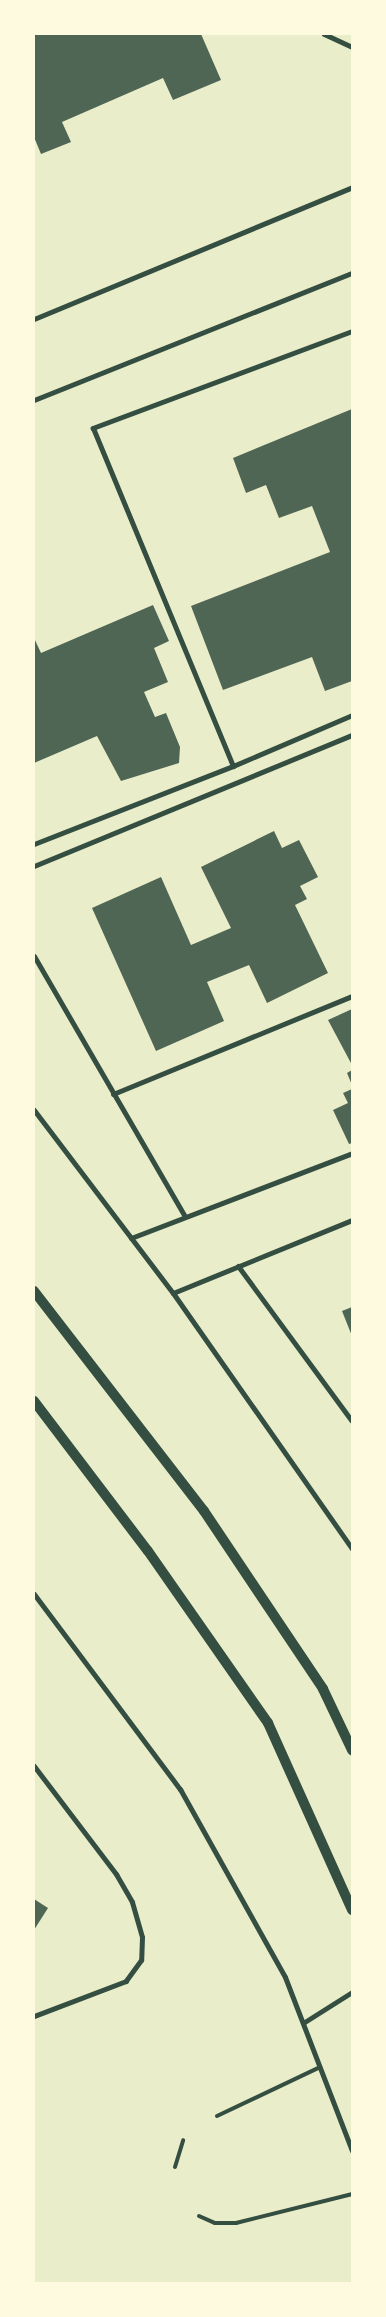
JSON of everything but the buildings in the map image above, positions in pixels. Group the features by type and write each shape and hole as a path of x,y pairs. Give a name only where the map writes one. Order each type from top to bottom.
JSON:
{"main road":[{"path":"34,1291 204,1511 323,1689 352,1750"},
{"path":"34,1401 148,1551 268,1723 352,1910"}],"street":[{"path":"324,34 352,46"},
{"path":"34,318 352,187"},
{"path":"34,400 352,273"},
{"path":"233,766 93,428 352,331"},
{"path":"34,844 233,766 352,715"},
{"path":"34,866 352,735"},
{"path":"34,956 184,1216"},
{"path":"114,1094 352,996"},
{"path":"34,1110 173,1293 352,1550"},
{"path":"131,1238 184,1216 352,1153"},
{"path":"173,1293 352,1220"},
{"path":"238,1266 352,1421"},
{"path":"34,1594 180,1789 285,1977 352,2151"},
{"path":"34,1766 116,1874 132,1902 142,1937 141,1960 126,1981 34,2016"},
{"path":"303,2023 352,1992"}],"lane":[{"path":"217,2116 320,2067"},
{"path":"175,2167 183,2140"},
{"path":"199,2216 215,2223 236,2223 352,2194"}]}
